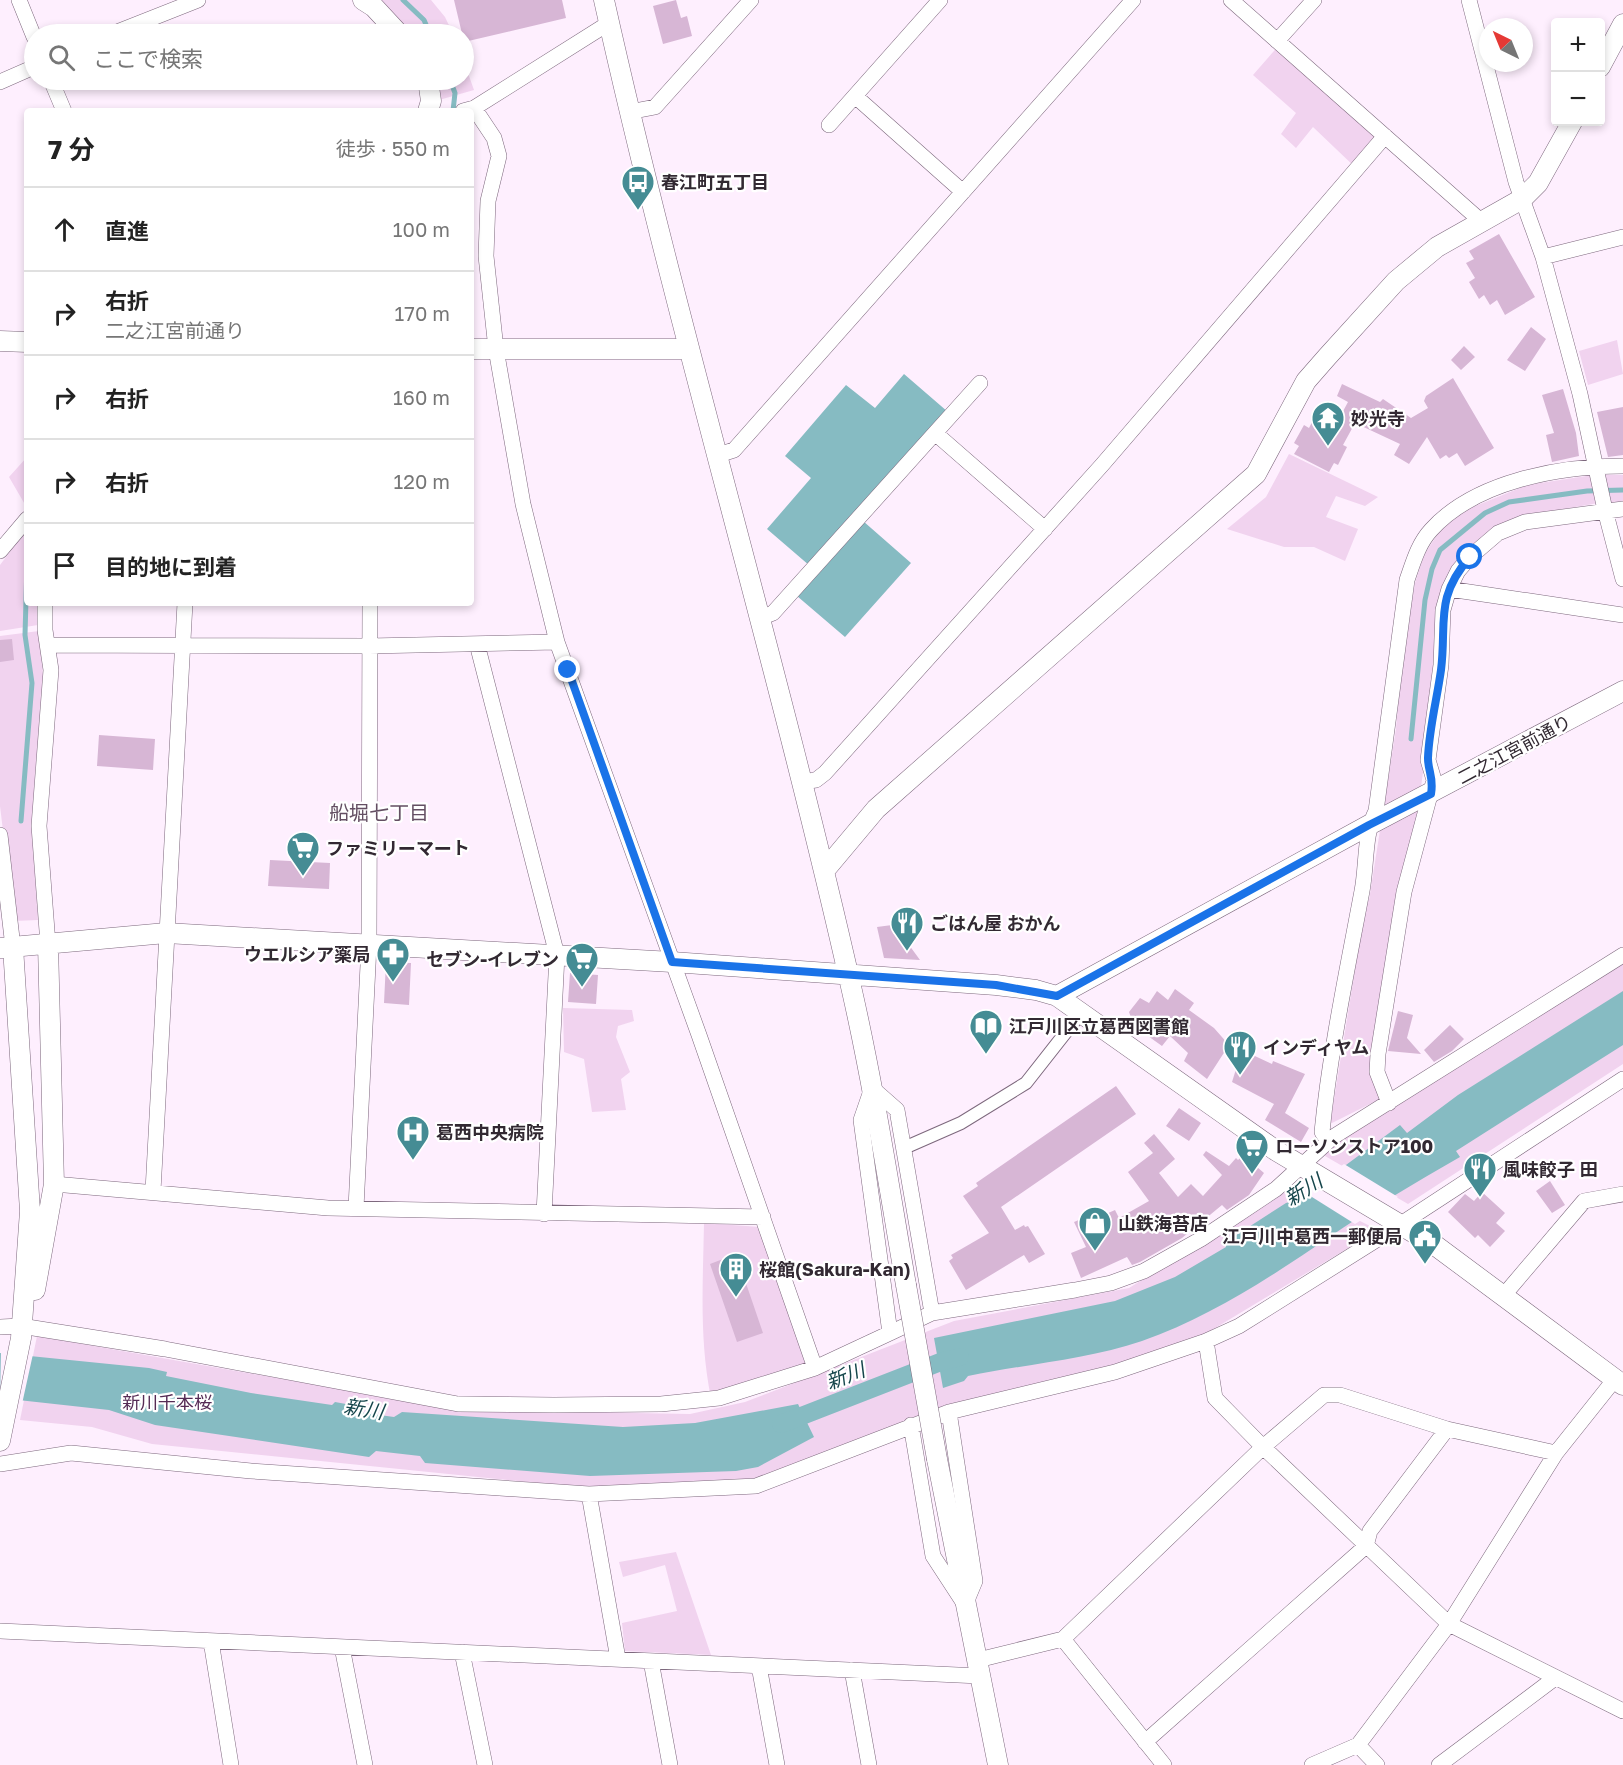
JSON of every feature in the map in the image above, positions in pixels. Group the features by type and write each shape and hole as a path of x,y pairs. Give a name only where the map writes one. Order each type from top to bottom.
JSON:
{"street":[{"path":"19,0 29,24"},
{"path":"137,24 198,0"},
{"path":"363,0 374,7 390,24"},
{"path":"604,0 629,112 760,618 848,974 872,1088 937,1459 998,1765"},
{"path":"629,112 655,107 751,0"},
{"path":"829,125 940,0"},
{"path":"718,455 734,450 1133,0"},
{"path":"1231,0 1482,222"},
{"path":"1277,41 1314,0"},
{"path":"1469,0 1522,199 1544,256 1623,579"},
{"path":"470,108 609,23"},
{"path":"1605,58 1623,24"},
{"path":"0,82 24,71"},
{"path":"55,90 63,108"},
{"path":"429,90 429,108"},
{"path":"855,96 963,192"},
{"path":"474,116 494,138 499,156 488,201 486,256 496,349 523,504 557,642 815,1368"},
{"path":"824,871 876,809 1256,474 1306,381 1327,357 1396,281 1437,247 1522,199 1538,183 1570,126"},
{"path":"801,782 816,780 825,773 1045,529 1385,136"},
{"path":"1544,256 1623,237"},
{"path":"0,341 24,342"},
{"path":"474,349 689,349"},
{"path":"760,618 774,614 980,383"},
{"path":"935,433 1045,529"},
{"path":"1328,1141 1322,1132 1328,1077 1362,894 1370,840 1369,825 1376,811 1407,580 1418,551 1430,531 1463,502 1528,477 1598,473 1623,466"},
{"path":"1389,1103 1377,1072 1378,1054 1404,892 1434,780 1428,760 1442,665 1443,610 1449,589 1458,571 1470,557 1498,533 1525,522 1604,505 1623,509"},
{"path":"0,551 24,523"},
{"path":"1449,589 1623,615"},
{"path":"21,1332 34,1296 54,1184 48,944 39,826 51,670 45,606"},
{"path":"153,1191 185,606"},
{"path":"356,1208 369,945 370,606"},
{"path":"48,645 369,646 557,642"},
{"path":"477,644 557,955 544,1214"},
{"name":"二之江宮前通り","path":"1057,996 1369,825 1623,691"},
{"path":"0,835 6,947 30,1210 21,1332 0,1441"},
{"path":"6,947 166,933 848,974 996,985 1057,996 1216,1110 1306,1169 1436,1246 1619,1382 1556,1452 1449,1624 1358,1745 1312,1765"},
{"path":"0,1327 21,1332 165,1349 458,1404 661,1404 703,1401 815,1368 932,1313 1111,1283 1144,1271 1201,1239 1306,1169 1328,1141 1623,955"},
{"path":"904,1148 961,1124 1026,1083 1081,1013"},
{"path":"0,1464 72,1453 251,1471 589,1494 756,1486 949,1412 1115,1372 1206,1341 1239,1326 1395,1222 1623,1079"},
{"path":"872,1088 897,1110 932,1313"},
{"path":"872,1088 861,1120 890,1334"},
{"path":"54,1184 328,1208 763,1218"},
{"path":"1504,1295 1584,1201 1623,1194"},
{"path":"1206,1341 1215,1398 1263,1448 1449,1624 1623,1711"},
{"path":"0,1631 852,1670 979,1668 1063,1639 1263,1448 1324,1395 1340,1395 1447,1429 1556,1452"},
{"path":"949,1412 975,1581 965,1605"},
{"path":"911,1425 933,1556 965,1605"},
{"path":"1145,1742 1366,1546 1370,1531 1447,1429"},
{"path":"589,1494 618,1659"},
{"path":"1063,1639 1164,1765"},
{"path":"212,1641 231,1765"},
{"path":"342,1647 365,1765"},
{"path":"462,1652 485,1765"},
{"path":"651,1661 670,1765"},
{"path":"759,1665 777,1765"},
{"path":"852,1670 869,1765"},
{"path":"1439,1765 1555,1678"},
{"path":"1358,1745 1377,1765"}],"green space":[{"path":"373,0 431,0 448,24 396,24"},
{"path":"1280,44 1385,136 1357,169 1313,127 1296,148 1281,134 1296,113 1253,75"},
{"path":"431,90 474,90 432,102"},
{"path":"1617,340 1623,374 1588,385 1579,351"},
{"path":"1289,454 1378,497 1365,506 1336,496 1326,517 1358,529 1345,561 1314,547 1284,547 1227,529 1266,497"},
{"path":"24,460 24,503 9,477"},
{"path":"1593,475 1623,475 1623,503 1598,503 1530,515 1450,576 1417,816 1406,864 1380,1099 1330,1124 1396,729 1402,655 1415,583 1424,555 1437,535 1456,515 1468,509 1527,485"},
{"path":"24,533 24,606 37,606 38,625 0,631 0,565"},
{"path":"39,631 44,688 35,772 33,843 38,920 14,921 0,806 0,636"},
{"path":"1623,959 1623,1064 1408,1204 1325,1156 1329,1143"},
{"path":"563,1008 632,1010 634,1021 618,1026 616,1037 630,1072 621,1079 626,1110 592,1112 584,1059 564,1052"},
{"name":"新川千本桜","path":"1292,1187 1378,1230 1202,1336 753,1482 586,1488 152,1444 92,1427 20,1420 37,1336 459,1410 690,1414 745,1402 954,1321 1129,1288"},
{"path":"704,1223 760,1227 810,1366 711,1398 703,1333"},
{"path":"676,1552 711,1655 625,1651 622,1623 677,1611 665,1565 623,1577 619,1562"}],"water":[{"path":"904,374 948,412 810,566 767,529 811,478 785,456 846,385 875,408"},
{"path":"863,521 911,563 845,637 797,596"},
{"path":"1623,991 1623,1045 1456,1151 1460,1157 1376,1206 1238,1296 1142,1341 1099,1353 968,1376 964,1381 943,1388 934,1338 1115,1301 1175,1277 1226,1247 1224,1243 1286,1203 1300,1199 1400,1125 1407,1133 1458,1095"},
{"path":"0,1353 149,1368 167,1372 166,1376 251,1393 332,1405 335,1402 346,1404 351,1411 394,1417 402,1412 623,1427 695,1423 798,1404 814,1437 758,1467 736,1471 590,1476 425,1463 420,1456 376,1451 369,1457 155,1425 109,1410 0,1398"}],"pier":[{"path":"1344,1164 1398,1197 1355,1224 1304,1192"},
{"path":"1,1350 33,1354 22,1404 0,1401"}],"building":[{"path":"454,0 562,0 566,18 474,40 474,24 460,24"},
{"path":"676,0 681,18 687,16 692,36 663,44 653,6"},
{"path":"1499,234 1535,297 1505,315 1497,300 1490,305 1484,295 1479,299 1469,282 1475,278 1466,263 1474,259 1469,251"},
{"path":"1531,327 1546,339 1525,371 1507,360"},
{"path":"1464,346 1475,357 1461,370 1451,360"},
{"path":"1453,378 1494,448 1465,466 1457,453 1449,458 1446,455 1440,459 1427,437 1409,464 1394,455 1400,444 1355,423 1343,445 1347,447 1338,465 1334,463 1329,472 1294,454 1299,446 1294,443 1304,425 1309,428 1314,418 1334,428 1348,402 1337,396 1342,384 1380,402 1383,399 1411,418 1428,408 1424,401 1426,396"},
{"path":"1563,389 1576,433 1579,456 1552,462 1546,435 1554,433 1542,395"},
{"path":"1623,407 1623,455 1608,457 1597,412"},
{"path":"12,639 14,660 0,662 0,640"},
{"path":"99,735 155,739 153,770 97,766"},
{"path":"270,860 330,863 329,889 268,886"},
{"path":"892,925 920,960 884,958 877,927"},
{"path":"386,962 411,963 409,1005 384,1003"},
{"path":"570,973 598,975 596,1004 568,1002"},
{"path":"1175,989 1194,1003 1189,1010 1214,1028 1229,1045 1207,1079 1184,1061 1188,1053 1170,1036 1162,1046 1134,1026 1129,1012 1140,998 1149,1003 1157,991 1168,1000"},
{"path":"1398,1011 1413,1015 1407,1038 1421,1054 1388,1051"},
{"path":"1450,1025 1464,1039 1452,1051 1434,1062 1424,1050"},
{"path":"1242,1050 1272,1064 1273,1061 1305,1074 1285,1113 1309,1128 1301,1142 1265,1120 1274,1104 1232,1082"},
{"path":"1116,1086 1136,1114 1001,1207 1015,1230 1024,1225 1028,1226 1045,1254 1029,1263 1024,1255 966,1290 949,1261 953,1258 951,1255 989,1233 963,1196 978,1186 976,1183"},
{"path":"1179,1108 1201,1123 1189,1141 1166,1126"},
{"path":"1154,1134 1175,1159 1159,1173 1178,1197 1191,1184 1203,1196 1222,1175 1203,1155 1206,1151 1229,1166 1236,1158 1238,1160 1243,1155 1264,1173 1249,1195 1227,1210 1222,1205 1182,1238 1140,1262 1132,1265 1127,1257 1081,1278 1071,1253 1086,1247 1074,1222 1086,1217 1088,1222 1115,1210 1119,1218 1149,1201 1128,1172 1153,1153 1144,1143"},
{"path":"1550,1181 1565,1205 1552,1213 1536,1191"},
{"path":"1482,1192 1505,1213 1496,1223 1505,1231 1490,1247 1478,1235 1475,1238 1448,1212 1465,1194 1474,1201"},
{"name":"桜館(Sakura-Kan)","path":"736,1254 763,1333 737,1342 710,1264"}],"waterway":[{"path":"403,0 426,24"},
{"path":"453,108 454,90"},
{"path":"1411,739 1425,600 1432,569 1440,550 1485,513 1509,502 1587,491 1623,490"},
{"path":"21,821 32,683 25,635 26,606"},
{"name":"新川","path":"781,1424 943,1361 960,1357"}],"place":[{"name":"春江町五丁目","path":"638,211"},
{"name":"妙光寺","path":"1328,447"},
{"name":"ファミリーマート","path":"303,877"},
{"name":"ごはん屋 おかん","path":"907,952"},
{"name":"ウエルシア薬局","path":"393,983"},
{"name":"セブン-イレブン","path":"582,988"},
{"name":"江戸川区立葛西図書館","path":"986,1055"},
{"name":"インディヤム","path":"1240,1076"},
{"name":"葛西中央病院","path":"413,1161"},
{"name":"ローソンストア100","path":"1252,1175"},
{"name":"風味餃子 田","path":"1480,1198"},
{"name":"山鉄海苔店","path":"1095,1252"},
{"name":"江戸川中葛西一郵便局","path":"1425,1265"},
{"name":"桜館(Sakura-Kan)","path":"736,1298"}],"district":[{"name":"船堀七丁目","path":"379,812"}],"route":[{"path":"568,670 672,962 996,985 1036,990 1057,996 1118,964 1151,943 1300,865 1369,825 1431,794 1434,780 1428,760 1442,665 1443,610 1449,589 1458,571 1470,557"}]}
